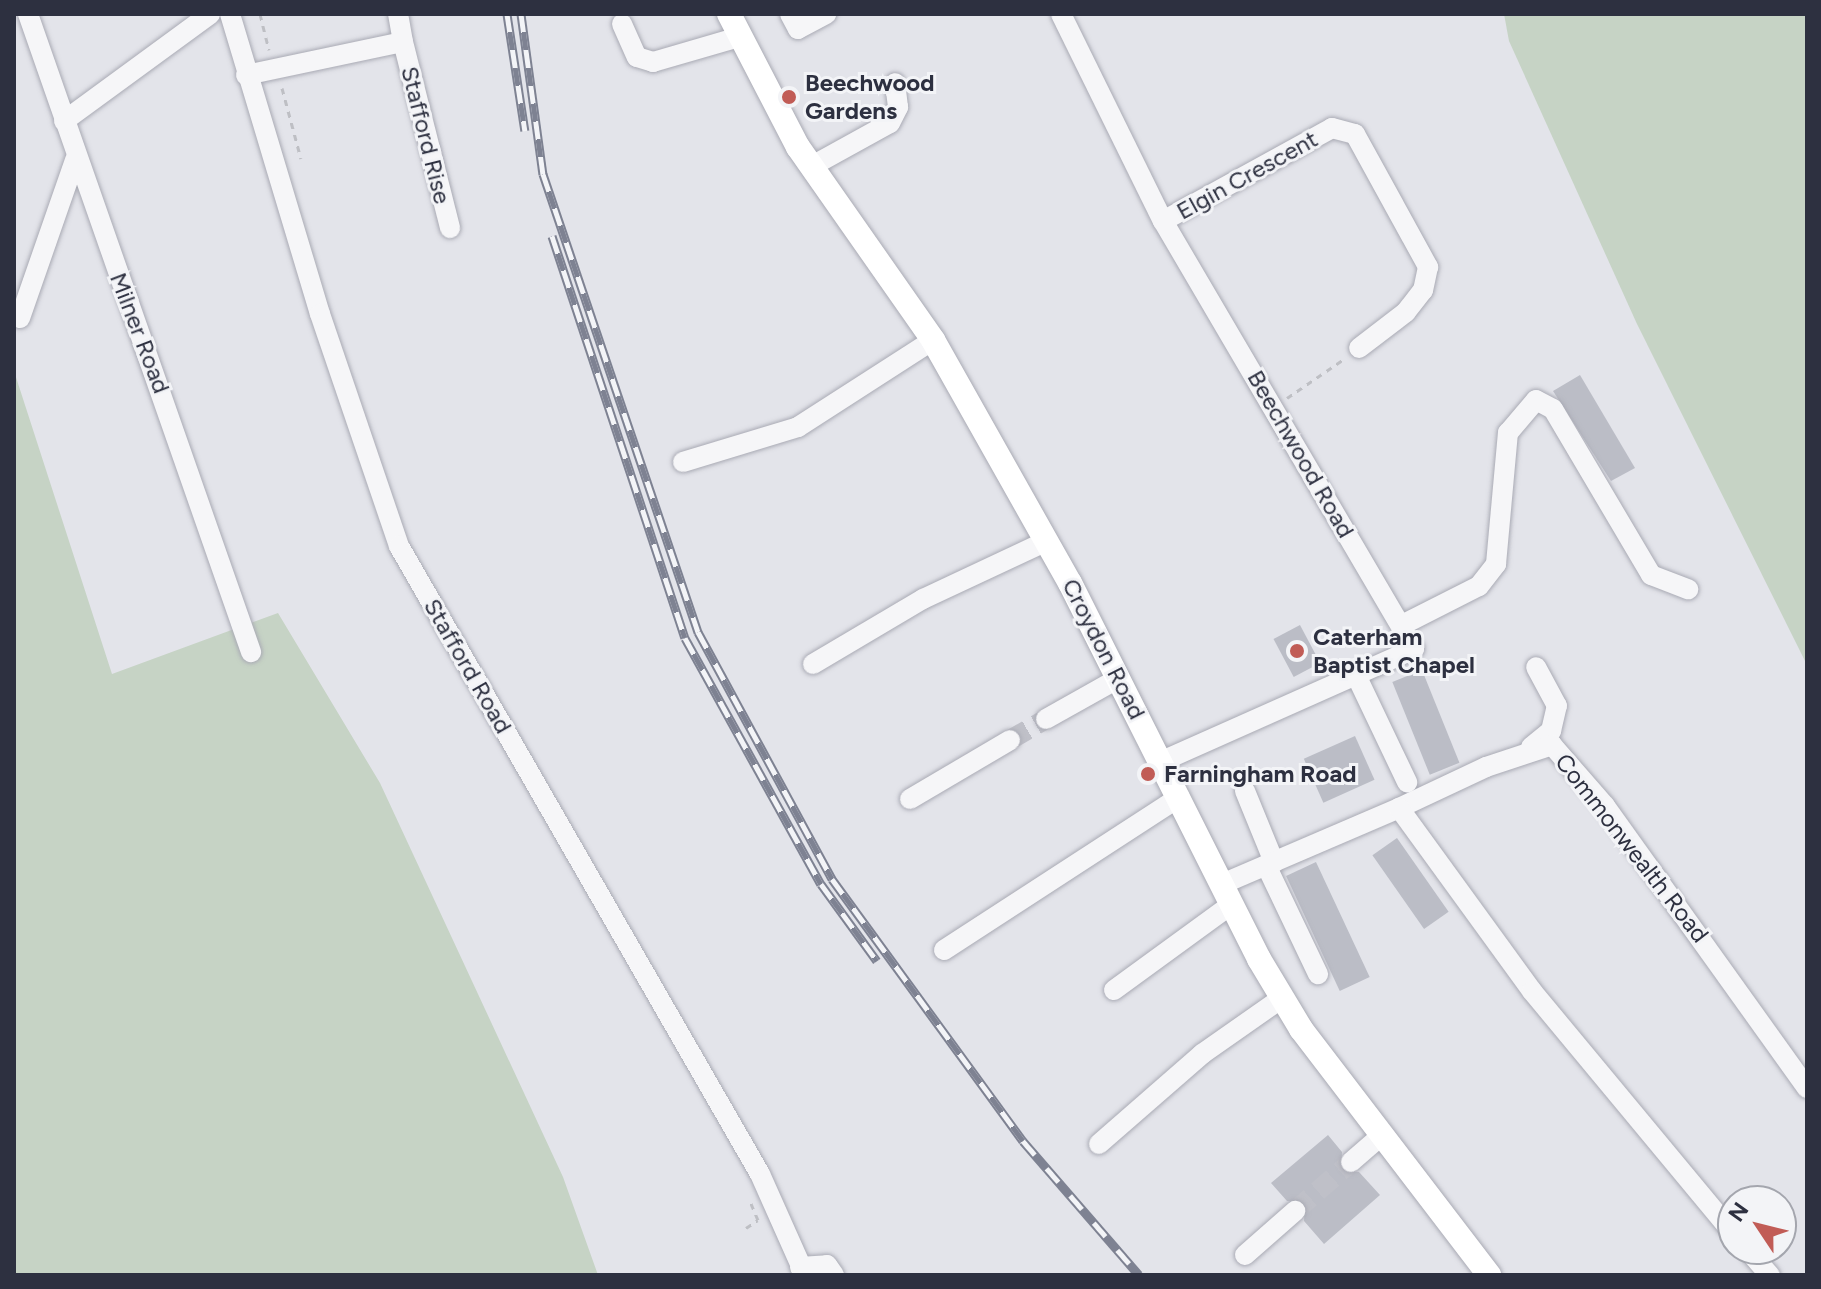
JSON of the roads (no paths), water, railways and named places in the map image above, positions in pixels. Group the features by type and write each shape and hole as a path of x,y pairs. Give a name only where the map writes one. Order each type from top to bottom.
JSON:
{"main road":[{"name":"Croydon Road","path":"729,14 812,166 933,340 1047,541 1282,998 1380,1137 1489,1275"}],"street":[{"name":"Milner Road","path":"28,14 75,160 251,652"},
{"path":"64,121 210,14"},
{"name":"Stafford Road","path":"230,14 252,96 399,546 760,1174 803,1271"},
{"name":"Stafford Rise","path":"398,14 450,228"},
{"path":"790,14 798,29 826,14"},
{"name":"Beechwood Road","path":"1061,14 1163,221 1402,625"},
{"path":"622,24 637,57 653,62 739,37"},
{"name":"Stafford Rise","path":"246,75 403,42"},
{"path":"812,166 890,123 898,107 895,83"},
{"name":"Elgin Crescent","path":"1163,221 1332,128 1355,134 1428,267 1423,290 1406,312 1359,348"},
{"path":"20,318 75,160"},
{"path":"683,462 798,427 933,340"},
{"path":"1162,761 1414,649 1402,625 1479,586 1496,564 1508,433 1536,400 1553,409 1651,575 1688,589"},
{"path":"813,664 923,599 1047,541"},
{"path":"1528,750 1551,731 1557,706 1536,667"},
{"path":"1356,675 1407,782"},
{"path":"1046,719 1119,678"},
{"path":"910,799 1010,740"},
{"name":"Commonwealth Road","path":"1399,808 1528,750 1552,745 1605,806 1807,1088"},
{"path":"1245,791 1270,863 1318,974"},
{"path":"944,950 1180,797"},
{"path":"1114,990 1227,894 1270,863 1399,808 1532,991 1717,1214"},
{"path":"1099,1144 1202,1054 1282,998"},
{"path":"1351,1162 1380,1137"},
{"path":"1245,1255 1295,1211"},
{"path":"803,1271 827,1265 834,1275"}],"tunnel":[{"path":"1010,740 1046,719"},
{"path":"1295,1211 1351,1162"}],"railway":[{"path":"507,14 525,131"},
{"path":"521,14 543,174 698,632 832,879 1023,1141 1139,1275"},
{"path":"552,236 685,638 821,884 877,961"}],"place":[{"name":"Beechwood Gardens","path":"789,97"},
{"name":"Caterham Baptist Chapel","path":"1297,651"},
{"name":"Farningham Road","path":"1148,774"}]}
